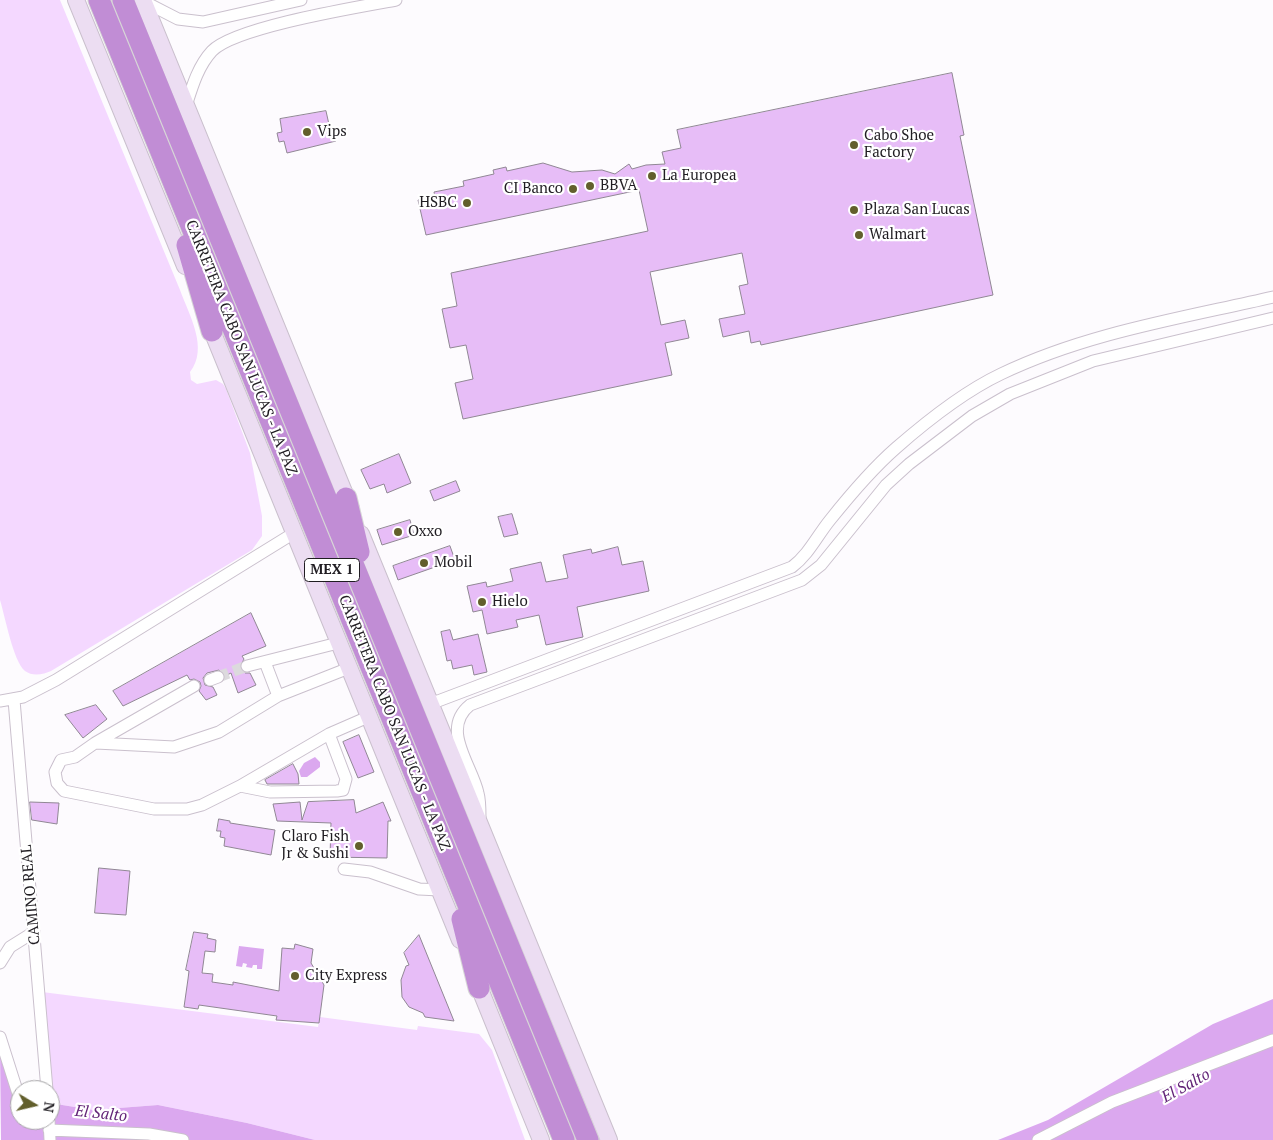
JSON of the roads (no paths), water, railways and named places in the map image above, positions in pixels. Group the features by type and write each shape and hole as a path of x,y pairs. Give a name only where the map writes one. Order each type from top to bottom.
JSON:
{"highway":[{"name":"CARRETERA CABO SAN LUCAS - LA PAZ","path":"99,0 564,1140"},
{"name":"CARRETERA CABO SAN LUCAS - LA PAZ","path":"136,0 390,658 588,1140"},
{"path":"159,144 212,331"},
{"path":"346,498 390,658"},
{"path":"444,846 479,988"}],"main road":[{"path":"76,0 541,1140"},
{"path":"136,0 186,106 609,1140"}],"street":[{"path":"136,0 178,19 203,22 301,0"},
{"path":"186,106 193,83 206,60 213,51 232,38 396,0"},
{"path":"427,696 432,701 439,701 792,566 805,555 851,494 895,449 959,398 1000,374 1041,356 1088,341 1273,297"},
{"path":"481,827 479,793 457,732 460,716 470,705 802,580 821,565 871,502 904,470 972,416 1010,394 1093,361 1273,318"},
{"path":"0,701 14,700 56,680 294,533"},
{"path":"247,666 338,643"},
{"path":"265,662 278,696"},
{"path":"94,742 174,747 219,732 278,696 349,668"},
{"path":"194,686 94,742 75,757 61,760 55,772 57,783 64,790 154,809 187,809 202,805 240,786 329,734 368,717"},
{"name":"CAMINO REAL","path":"14,700 46,1080"},
{"path":"240,786 270,792 344,790 346,779 329,734"},
{"path":"344,870 370,872 419,889 440,890"},
{"path":"0,963 10,947 34,932"},
{"path":"0,1037 14,1080"},
{"path":"1038,1140 1112,1102 1273,1040"},
{"path":"49,1130 149,1134 183,1140"}],"water":[{"path":"315,757 320,762 320,767 307,777 301,777 299,771 304,763"},
{"path":"239,946 264,949 262,969 257,969 257,965 253,965 252,968 246,967 247,964 243,963 242,967 236,966"},
{"name":"El Salto","path":"1273,999 1273,1140 998,1140 1048,1120 1213,1024"},
{"name":"El Salto","path":"0,1049 19,1080 10,1080 10,1130 60,1130 60,1105 93,1110 158,1105 247,1123 315,1140 1,1140"}],"tunnel":[{"path":"218,677 247,666"}],"place":[{"name":"Vips","path":"307,132"},
{"name":"Cabo Shoe Factory","path":"854,145"},
{"name":"La Europea","path":"652,176"},
{"name":"BBVA","path":"590,186"},
{"name":"CI Banco","path":"573,189"},
{"name":"HSBC","path":"467,203"},
{"name":"Plaza San Lucas","path":"854,210"},
{"name":"Walmart","path":"859,235"},
{"name":"Oxxo","path":"398,532"},
{"name":"Mobil","path":"424,563"},
{"name":"Hielo","path":"482,602"},
{"name":"Claro Fish Jr & Sushi","path":"359,846"},
{"name":"City Express","path":"295,976"}]}
